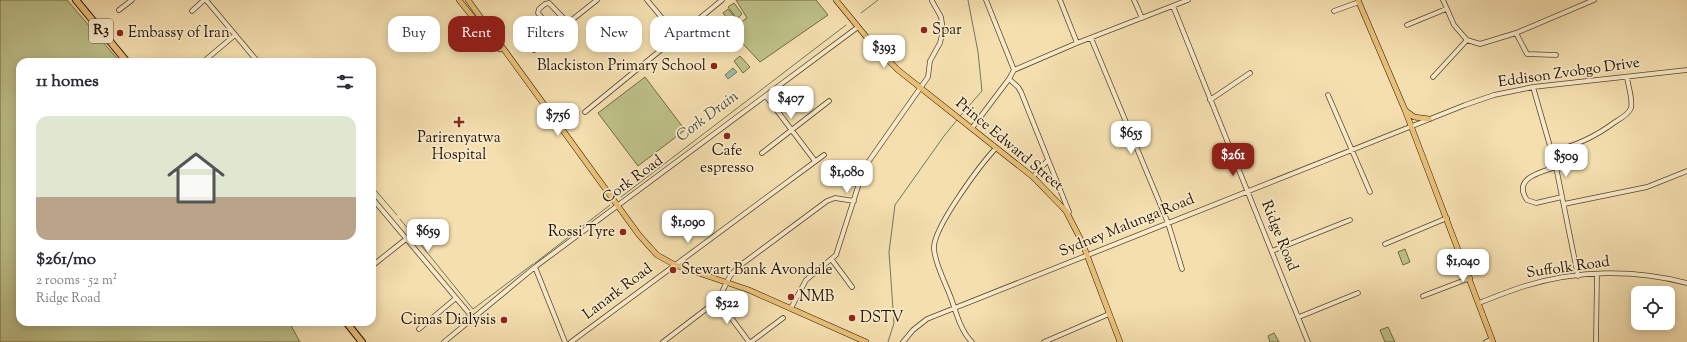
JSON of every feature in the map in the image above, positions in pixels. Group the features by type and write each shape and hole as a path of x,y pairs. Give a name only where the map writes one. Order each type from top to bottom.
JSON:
{"highway":[{"name":"R3","path":"76,0 124,58"},
{"path":"349,326 362,342"}],"main road":[{"path":"459,0 483,30 511,60"},
{"path":"468,0 618,206 657,255 687,270 727,282 791,308 866,342"},
{"name":"Prince Edward Street","path":"836,0 888,61 1033,177 1059,203 1072,221 1087,255 1120,342"},
{"path":"1358,1 1405,110 1470,278 1492,341"},
{"path":"1405,110 1414,117 1429,119"}],"street":[{"path":"119,10 132,0"},
{"path":"192,10 205,0 255,58"},
{"path":"577,16 597,0"},
{"path":"646,0 660,16"},
{"path":"703,16 722,0"},
{"path":"986,0 1014,70"},
{"path":"1060,0 1077,43"},
{"path":"1134,0 1142,18"},
{"path":"972,128 1009,79 1014,70 1077,43 1188,0"},
{"path":"1443,0 1454,25 1467,40 1480,44 1516,33 1594,0"},
{"path":"791,308 806,280 832,260 839,251 864,168 928,77 930,62 940,43 943,30 941,17 932,1"},
{"path":"1334,11 1358,1"},
{"path":"540,16 538,13 539,9 545,4 549,3 561,16"},
{"name":"Ridge Road","path":"1174,6 1210,100 1308,342"},
{"path":"1407,25 1446,9"},
{"name":"Cork Road","path":"444,342 535,267 858,27"},
{"path":"1516,33 1527,54 1556,56"},
{"path":"208,58 235,35"},
{"path":"1091,38 1168,223 1182,269"},
{"path":"1432,77 1467,40"},
{"path":"584,112 659,52"},
{"name":"Eddison Zvobgo Drive","path":"1411,126 1494,95 1533,87 1687,70"},
{"path":"1210,100 1250,73"},
{"path":"1552,151 1570,147 1595,136 1621,119 1629,111 1631,104 1627,77"},
{"path":"1009,79 1021,92 1072,221"},
{"path":"1533,87 1556,167 1578,276"},
{"path":"1328,95 1370,192"},
{"path":"766,96 815,161"},
{"path":"762,153 830,101"},
{"name":"Sydney Malunga Road","path":"904,342 919,324 927,319 1411,126"},
{"path":"972,342 966,335 955,308 936,257 934,247 939,230 966,186 996,148"},
{"name":"Lanark Road","path":"571,342 824,154"},
{"path":"1033,177 1047,161"},
{"path":"1556,167 1533,174 1528,178 1523,186 1524,193 1527,200 1536,203 1562,197"},
{"path":"1564,204 1647,187 1687,171"},
{"path":"663,342 718,300 730,276 738,267 827,201 835,198 854,201"},
{"path":"376,203 472,318"},
{"path":"1385,244 1447,218"},
{"path":"1272,252 1350,220"},
{"path":"376,263 406,239"},
{"path":"832,260 852,287"},
{"path":"535,267 565,342"},
{"name":"Suffolk Road","path":"1479,303 1524,286 1597,274 1620,273 1652,276 1687,283"},
{"path":"1596,342 1597,274"},
{"path":"1423,296 1470,278"},
{"path":"1299,317 1358,293"},
{"path":"419,329 456,298"},
{"path":"718,300 750,342 783,318"},
{"path":"1044,342 1109,314"},
{"path":"1486,342 1492,341"}],"green space":[{"path":"0,0 67,0 117,58 16,58 16,326 291,326 300,342 0,342"},
{"path":"736,0 816,0 828,15 760,62 744,45 744,20 747,18"},
{"path":"734,3 742,14 740,16 735,16 728,7"},
{"path":"728,9 734,16 725,16 723,13"},
{"path":"740,56 750,67 743,73 734,61"},
{"path":"645,77 685,130 638,166 598,113"},
{"path":"1405,249 1410,262 1403,265 1398,252"},
{"path":"1388,327 1395,342 1385,342 1380,330"},
{"path":"1274,333 1279,342 1270,342 1268,336"}],"shaded area":[{"path":"733,68 737,72 728,79 725,75"}],"waterway":[{"name":"Cork Drain","path":"861,13 878,0"},
{"path":"960,116 982,91 978,52 968,0"},
{"name":"Cork Drain","path":"621,197 846,25"},
{"path":"888,342 894,323 889,252 895,205 957,120"},
{"name":"Cork Drain","path":"376,191 397,215"},
{"name":"Cork Drain","path":"535,263 610,205"},
{"name":"Cork Drain","path":"400,219 473,309 533,264"}],"place":[{"name":"Spar","path":"924,30"},
{"name":"Embassy of Iran","path":"120,33"},
{"name":"Blackiston Primary School","path":"714,66"},
{"name":"Parirenyatwa Hospital","path":"459,122"},
{"name":"Cafe espresso","path":"727,136"},
{"name":"Rossi Tyre","path":"623,232"},
{"name":"Stewart Bank Avondale","path":"673,270"},
{"name":"NMB","path":"791,297"},
{"name":"DSTV","path":"852,318"},
{"name":"Cimas Dialysis","path":"504,320"}]}
